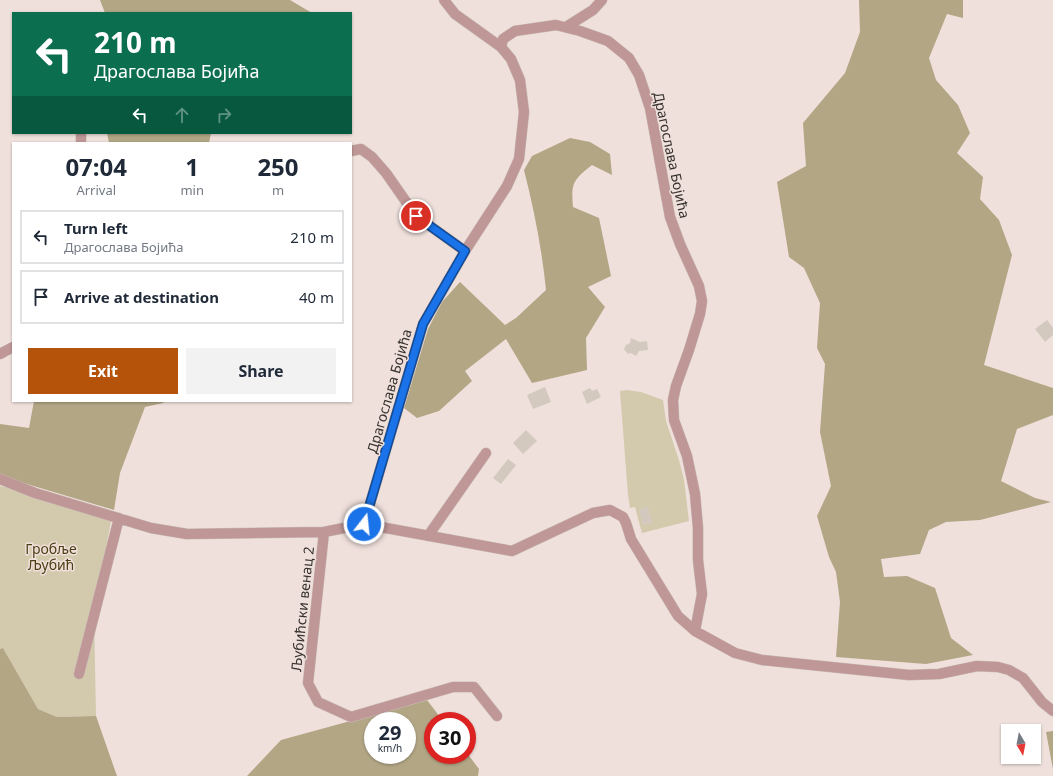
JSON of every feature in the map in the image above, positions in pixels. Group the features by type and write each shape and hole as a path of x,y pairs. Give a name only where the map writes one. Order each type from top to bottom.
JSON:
{"street":[{"name":"Драгослава Бојића","path":"364,524 423,324 465,251 507,186 519,159 524,112 520,80 511,59 501,47 455,14 444,0"},
{"path":"566,27 593,10 602,0"},
{"name":"Драгослава Бојића","path":"501,47 503,39 515,31 556,25 608,41 629,58 639,75 650,108 670,217 680,244 699,286 702,301 692,343 676,386 673,400 674,420 687,456 695,494 702,594 695,631"},
{"path":"352,151 360,149 372,157 393,183 416,216 465,251"},
{"path":"0,354 12,348"},
{"path":"428,536 486,453"},
{"name":"Љубићски венац 2","path":"0,479 35,493 151,528 187,534 324,532 364,524 512,551 594,513 610,510 623,517 631,539 678,616 695,631"},
{"path":"80,674 119,518"},
{"name":"Љубићски венац 2","path":"324,532 308,683 318,702 352,717 453,687 474,687 497,716"},
{"path":"695,631 734,652 762,660 909,675 932,674 977,666 998,667 1009,670 1023,678 1042,702 1053,711"}],"green space":[{"path":"627,390 641,392 663,400 666,421 684,480 689,521 642,533 635,507 630,508 620,391"},
{"name":"Гробље Љубић","path":"0,486 111,521 94,612 96,716 57,717 38,709 3,648 0,649"}],"shaded area":[{"path":"100,0 290,0 310,12 105,12"},
{"path":"859,0 963,0 963,18 947,14 929,58 936,80 958,105 970,133 957,153 983,177 980,199 999,220 1012,255 984,365 1053,388 1053,415 1017,429 1001,481 1035,498 1051,502 980,520 946,522 929,530 920,554 881,559 884,577 907,576 935,588 951,638 973,655 926,664 836,657 840,602 836,572 829,557 817,516 831,486 820,432 825,364 817,348 820,303 804,268 789,257 777,182 806,166 803,123 845,73 860,32"},
{"path":"107,134 211,134 209,142 109,142"},
{"path":"570,138 590,142 610,154 612,175 592,165 577,179 572,192 573,207 599,218 611,276 588,287 605,307 586,338 587,370 532,383 506,339 465,371 472,381 439,411 417,418 404,408 428,329 442,302 460,282 505,325 516,318 546,290 537,230 524,170 532,156"},
{"path":"34,402 164,402 145,407 120,473 114,510 0,476 0,424 29,428"},
{"path":"3,648 38,709 57,717 96,716 117,776 0,776 0,649"},
{"path":"427,700 436,712 424,712 424,764 475,764 479,769 478,776 247,776 281,740 364,717 364,764 416,764 416,712 383,712"},
{"path":"1053,731 1053,769 1046,732"}],"building":[{"path":"1047,320 1053,328 1053,335 1045,342 1035,329"},
{"path":"631,338 640,342 647,341 648,350 639,351 636,356 631,353 628,354 624,349 626,345 630,343"},
{"path":"545,387 551,402 533,409 527,395"},
{"path":"590,388 592,391 597,389 601,397 587,404 582,392"},
{"path":"526,430 537,441 523,454 513,443"},
{"path":"508,459 516,465 501,484 493,478"},
{"path":"648,507 652,523 643,525 639,509"}],"route":[{"path":"364,524 423,324 465,251 416,216"}]}
